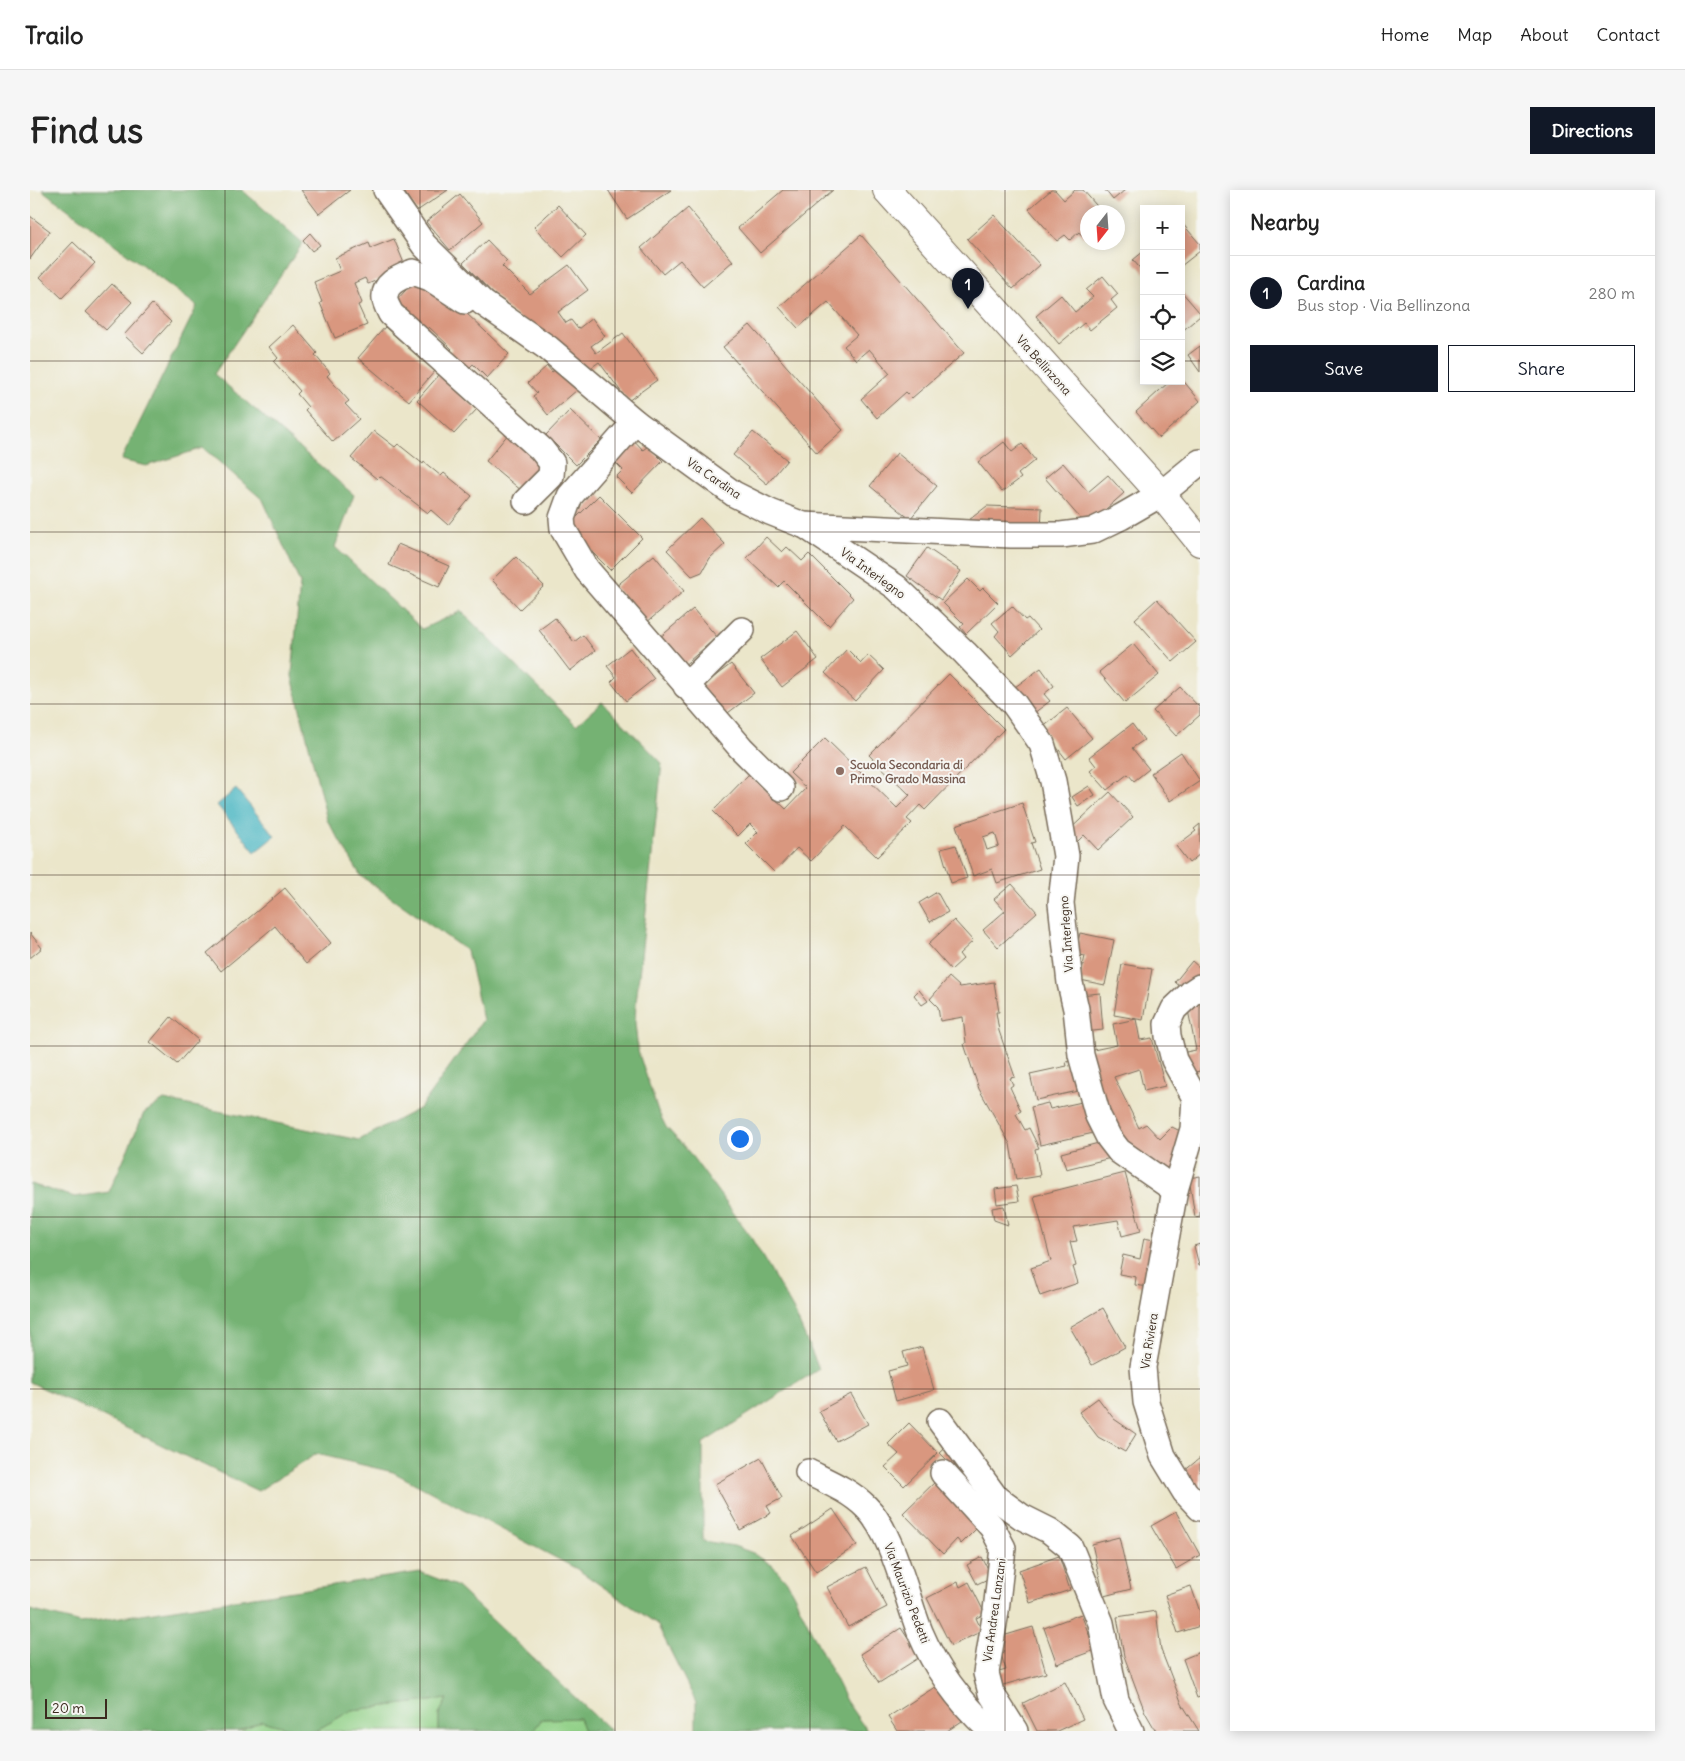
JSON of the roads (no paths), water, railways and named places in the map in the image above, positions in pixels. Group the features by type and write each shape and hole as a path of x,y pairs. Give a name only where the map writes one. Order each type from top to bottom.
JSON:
{"main road":[{"name":"Via Bellinzona","path":"887,190 1161,494 1200,542"}],"street":[{"name":"Via Cardina","path":"386,190 424,245 483,303 548,348 635,422 734,494 770,512 803,525 1002,535 1061,536 1092,531 1121,518 1161,494 1200,462"},
{"path":"526,501 552,476 552,463 541,449 391,314 384,298 388,286 398,278 413,272 430,278 495,322 571,367"},
{"path":"635,422 570,496 562,518 563,529 587,570 686,686 741,748 780,788"},
{"name":"Via Interlegno","path":"803,525 896,587 965,653 1014,704 1042,744 1053,780 1066,856 1061,903 1070,983 1076,1009 1080,1055 1098,1116 1109,1138 1119,1151 1175,1190"},
{"path":"686,686 742,630"},
{"path":"1175,1190 1193,1129 1195,1098 1174,1060 1167,1024 1174,1009 1190,993 1200,987"},
{"name":"Via Riviera","path":"1175,1190 1143,1366 1146,1402 1163,1456 1185,1492 1200,1508"},
{"path":"940,1421 996,1498 1022,1518 1050,1531 1070,1547 1101,1623 1116,1700 1131,1731"},
{"name":"Via Maurizio Pedetti","path":"808,1472 852,1494 868,1508 880,1523 921,1633 940,1670 974,1715 991,1731"},
{"name":"Via Andrea Lanzani","path":"943,1473 992,1527 1003,1548 996,1611 986,1672 991,1693 1015,1731"}],"water":[{"path":"236,789 275,836 255,852 217,805"}],"place":[{"name":"Cardina","path":"968,309"},
{"name":"Scuola Secondaria di Primo Grado Massina","path":"840,771"}]}
